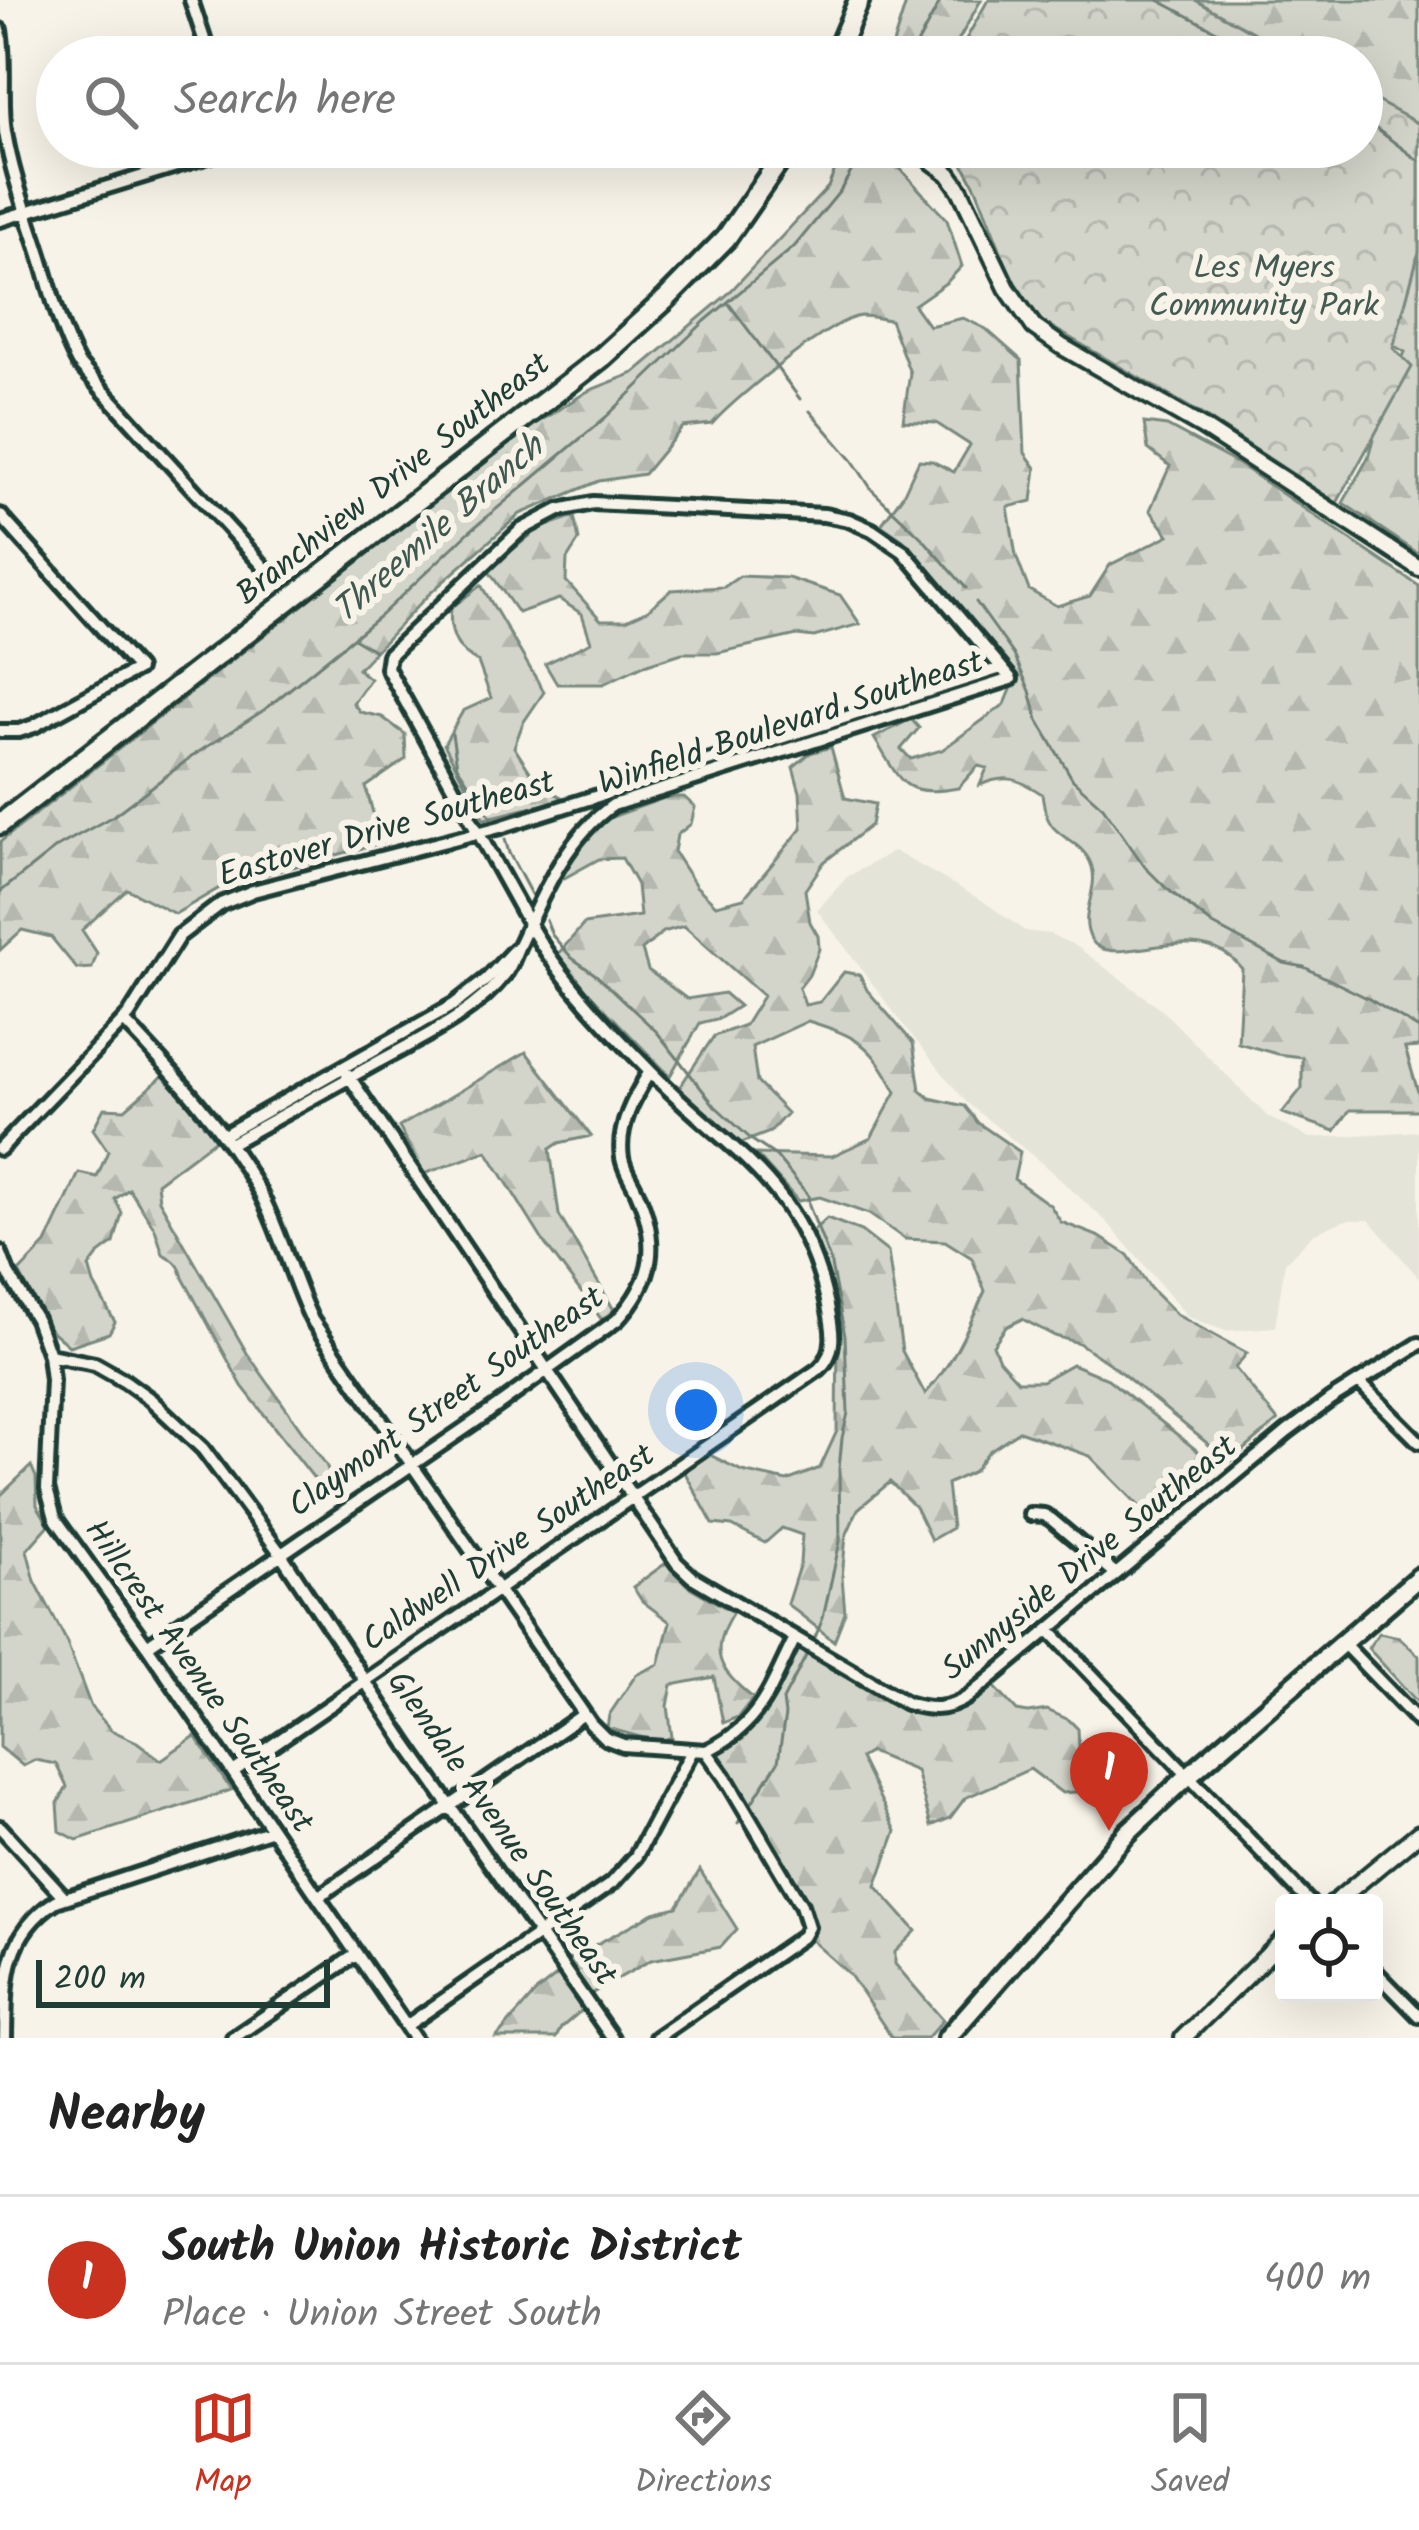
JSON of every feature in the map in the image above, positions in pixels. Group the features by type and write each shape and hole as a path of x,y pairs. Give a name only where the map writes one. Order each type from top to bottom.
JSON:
{"main road":[{"path":"844,36 859,0"},
{"name":"Branchview Drive Southeast","path":"0,824 602,357 725,238 774,168"},
{"path":"946,2038 1103,1858 1188,1776 1419,1577"}],"street":[{"path":"191,0 203,36"},
{"path":"0,30 4,126 59,321 78,363 266,568"},
{"path":"0,220 170,168"},
{"path":"941,168 960,190 1007,288 1034,327 1204,428 1419,568"},
{"name":"Caldwell Drive Southeast","path":"233,1772 830,1358 830,1314 818,1265 800,1224 756,1166 650,1071 562,974 529,924 387,668 389,655 521,530 559,510 593,503 848,520 904,552 1001,668"},
{"path":"0,515 138,669 34,726 0,731"},
{"name":"Winfield Boulevard Southeast","path":"227,1140 346,1074 470,994 518,947 577,836 613,805 1011,680 1001,668 610,792"},
{"name":"Eastover Drive Southeast","path":"0,1149 124,1021 178,936 220,904 610,792"},
{"path":"124,1021 211,1116 227,1140 260,1192 312,1319 591,1724 614,1742 710,1755 801,1905 808,1927 803,1936 656,2038"},
{"name":"Claymont Street Southeast","path":"147,1646 617,1320 639,1294 647,1273 650,1234 624,1165 622,1137 627,1115 650,1071"},
{"name":"Sunnyside Drive Southeast","path":"346,1074 663,1544 692,1577 906,1703 937,1709 968,1697 1287,1432 1419,1344"},
{"name":"Hillcrest Avenue Southeast","path":"0,1252 36,1319 49,1355 47,1489 52,1512 414,2038"},
{"name":"Glendale Avenue Southeast","path":"49,1355 95,1364 125,1381 203,1449 612,2038"},
{"path":"1359,1382 1419,1442"},
{"path":"1030,1514 1051,1519 1116,1574"},
{"path":"1049,1630 1301,1894"},
{"path":"710,1755 754,1718 795,1638"},
{"path":"1343,1642 1419,1721"},
{"path":"318,1897 584,1714"},
{"path":"406,2026 612,1883 650,1833 692,1751"},
{"path":"0,1827 64,1898"},
{"path":"4,2038 9,1962 45,1908 272,1830"},
{"path":"1345,1894 1419,1833"},
{"path":"1183,2038 1275,1948"},
{"path":"233,2038 357,1954"},
{"path":"1383,1979 1419,2016"}],"shaded area":[{"path":"894,851 983,901 1025,931 1050,934 1076,946 1160,1008 1268,1117 1310,1138 1419,1131 1419,1278 1369,1220 1346,1220 1313,1234 1285,1263 1275,1327 1225,1331 1188,1317 1107,1222 966,1102 817,910 847,877"}],"green space":[{"path":"907,0 981,0 961,36 896,36"},
{"path":"988,0 1195,0 1259,36 968,36"},
{"path":"1186,0 1419,0 1419,148 1383,125 1383,36 1242,36"},
{"name":"Les Myers Community Park","path":"1383,104 1419,124 1419,252 1393,348 1412,367 1337,503 1203,415 1043,322 1012,279 965,168 1383,168"},
{"path":"1419,150 1419,554 1343,503 1368,458 1383,403 1405,352 1385,341"},
{"path":"836,168 900,168 947,220 962,266 914,305 929,326 963,318 986,329 1021,360 1025,453 1036,468 1032,501 1008,507 1016,556 1029,590 1057,606 1090,596 1110,565 1169,535 1150,510 1170,466 1148,449 1144,423 1167,426 1238,464 1419,586 1419,1047 1405,1048 1419,1110 1350,1110 1335,1131 1282,1113 1302,1088 1302,1057 1238,1043 1242,969 1224,953 1203,945 1180,944 1117,951 1101,948 1088,930 1092,867 1081,849 1051,824 1042,794 1012,779 980,785 987,768 978,766 958,788 939,791 914,788 898,776 874,738 911,719 919,728 901,749 911,759 942,750 1005,704 1017,675 903,540 881,525 903,495 919,460 954,472 970,445 936,423 903,421 910,373 890,320 868,316 847,320 807,345 712,424 683,427 644,474 599,481 520,514 428,595 358,669 370,679 353,703 360,712 382,717 405,734 406,759 366,787 381,843 223,886 175,914 127,889 82,930 97,953 92,968 77,969 51,937 22,930 0,950 0,842 526,430 588,391 634,373 728,294 828,187"},
{"path":"574,516 579,540 567,559 566,581 601,620 626,620 648,610 671,590 724,587 740,576 788,578 840,595 860,624 717,653 682,653 603,684 557,684 545,664 591,642 582,614 559,599 518,613 488,570 538,529"},
{"path":"481,585 544,692 514,747 538,784 565,799 484,819 444,744 463,711 491,698 478,662 459,647 451,625 451,608"},
{"path":"831,747 845,798 875,804 871,825 824,862 805,890 819,949 799,988 805,1005 820,1002 844,972 860,975 867,990 913,1043 920,1090 930,1098 965,1106 978,1123 1020,1152 1014,1179 1050,1205 1061,1222 1100,1237 1128,1255 1150,1288 1177,1315 1247,1353 1235,1368 1278,1421 1230,1462 1113,1366 1079,1343 1022,1319 1006,1327 993,1345 999,1360 1018,1381 1042,1381 1072,1364 1108,1379 1220,1469 1155,1522 1090,1456 1019,1431 989,1451 974,1471 947,1484 952,1528 931,1540 915,1507 890,1482 858,1509 846,1536 845,1613 834,1641 787,1604 800,1563 802,1535 782,1528 765,1543 732,1526 713,1524 684,1471 708,1454 742,1471 787,1481 820,1468 837,1431 838,1330 813,1231 827,1218 861,1231 888,1252 902,1351 925,1394 952,1358 985,1291 972,1258 945,1241 905,1239 869,1214 820,1197 798,1201 756,1154 832,1156 871,1138 896,1092 862,1044 808,1021 752,1047 757,1082 787,1113 770,1132 739,1144 679,1088 714,1036 745,1025 763,996 684,926 663,932 642,950 648,970 687,999 724,993 739,1006 700,1023 670,1076 558,954 584,924 640,916 637,885 622,858 599,859 559,881 586,839 606,819 667,797 684,797 695,807 691,824 677,835 674,852 696,886 716,905 744,898 802,828 793,767 810,753"},
{"path":"526,1052 591,1136 550,1149 559,1215 614,1310 602,1320 545,1244 487,1151 424,1174 399,1127"},
{"path":"164,1075 217,1138 157,1183 159,1200 247,1353 326,1465 340,1497 326,1494 242,1386 178,1266 163,1254 155,1229 129,1189 115,1199 122,1213 114,1243 89,1267 115,1322 109,1333 69,1346 49,1329 19,1272 46,1244 79,1173 97,1177 108,1151 93,1129 104,1108 125,1109"},
{"path":"31,1466 37,1505 49,1525 27,1550 35,1581 65,1638 91,1707 111,1730 161,1760 195,1736 231,1790 77,1840 60,1831 58,1803 67,1787 56,1764 35,1760 23,1766 0,1747 0,1496"},
{"path":"666,1563 688,1586 733,1612 720,1639 720,1660 753,1698 738,1717 723,1723 714,1677 672,1685 668,1706 672,1737 659,1742 607,1728 609,1715 636,1675 659,1664 670,1622 642,1601 633,1587"},
{"path":"1379,1633 1399,1637 1419,1656 1419,1704 1368,1648"},
{"path":"798,1645 919,1710 953,1712 992,1684 1017,1711 1047,1710 1078,1729 1076,1765 1090,1791 1062,1793 1030,1769 965,1798 950,1818 931,1826 916,1771 870,1752 860,1758 896,1831 876,1886 916,1931 895,1952 895,1964 943,2020 927,2038 892,2038 850,1975 811,1940 813,1917 716,1753 743,1739 763,1717"},
{"path":"700,1870 737,1929 721,1947 651,1960 589,1995 564,1962 654,1913 677,1907"},
{"path":"559,1974 583,2009 556,2038 496,2038 536,1992"}],"waterway":[{"name":"Threemile Branch","path":"921,36 941,0"},
{"path":"1158,0 1226,36"},
{"path":"1383,134 1419,161"},
{"name":"Threemile Branch","path":"0,892 57,847 113,816 264,710 381,615 469,532 606,417 705,321 794,247 853,168"},
{"path":"729,304 800,399"},
{"path":"810,411 872,490 966,588"},
{"path":"976,602 1014,655 1038,720 1073,780 1103,807 1145,867 1166,888 1213,925 1284,963 1304,967 1369,999 1419,1029"},
{"path":"355,639 375,651"},
{"path":"452,734 457,766 491,817"},
{"path":"505,839 533,898"},
{"path":"546,920 572,958 657,1032 715,1106 776,1156 808,1195 830,1260 845,1336 848,1413 839,1469 840,1541 814,1640"},
{"path":"751,1804 778,1762 783,1700 807,1654"},
{"path":"738,1823 741,1818"}],"place":[{"name":"South Union Historic District","path":"1109,1831"}]}
